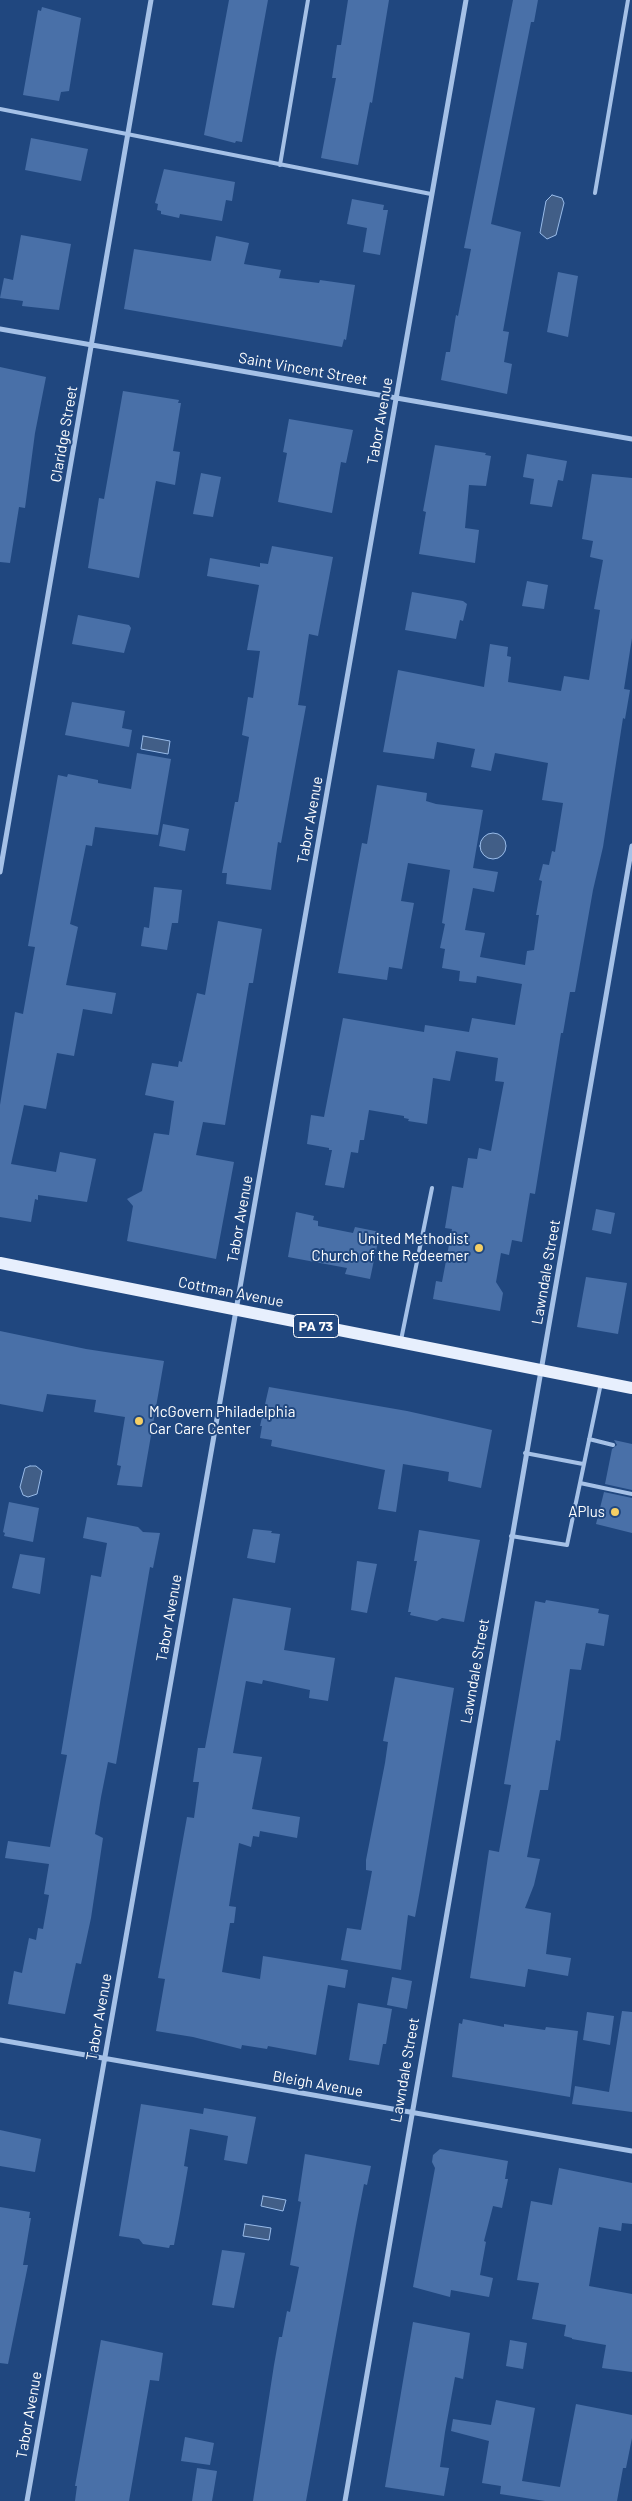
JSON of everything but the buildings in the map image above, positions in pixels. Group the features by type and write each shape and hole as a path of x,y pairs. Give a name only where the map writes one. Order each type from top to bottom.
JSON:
{"main road":[{"name":"Cottman Avenue","path":"0,1263 632,1388"}],"street":[{"name":"Claridge Street","path":"0,872 151,0"},
{"name":"Tabor Avenue","path":"27,2501 466,0"},
{"name":"Saint Vincent Street","path":"0,329 632,439"},
{"name":"Lawndale Street","path":"345,2501 525,1453 542,1371 632,846"},
{"name":"Bleigh Avenue","path":"0,2040 104,2060 632,2151"}],"lane":[{"path":"280,165 308,0"},
{"path":"595,193 628,0"},
{"path":"0,109 431,194"},
{"path":"400,1342 432,1188"},
{"path":"511,1536 567,1545 602,1382"},
{"path":"589,1439 613,1445"},
{"path":"525,1453 583,1464"},
{"path":"580,1483 632,1494"}],"water":[{"path":"552,195 562,198 564,203 556,235 547,239 540,233 546,201"},
{"path":"143,736 170,741 168,754 141,749"},
{"path":"493,833 502,837 506,846 502,855 493,859 484,855 480,846 484,837"},
{"path":"36,1466 42,1471 37,1494 28,1497 23,1495 20,1487 25,1468"},
{"path":"263,2196 286,2200 283,2211 261,2206"},
{"path":"245,2224 271,2228 269,2240 243,2236"}],"place":[{"name":"United Methodist Church of the Redeemer","path":"479,1248"},
{"name":"McGovern Philadelphia Car Care Center","path":"139,1421"},
{"name":"APlus","path":"615,1512"}]}
